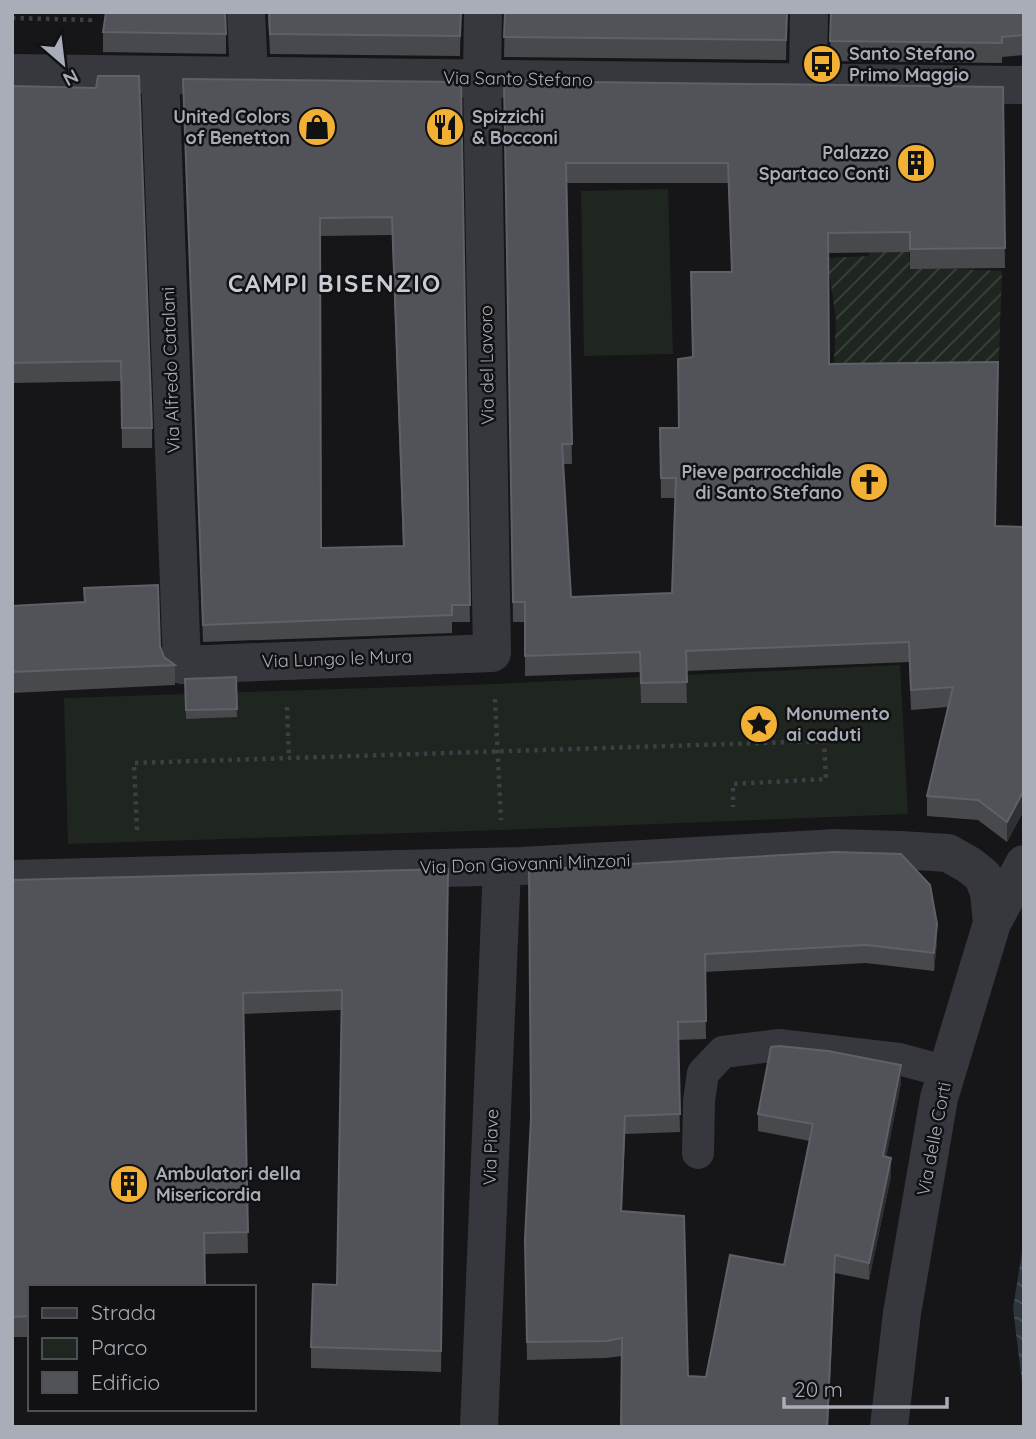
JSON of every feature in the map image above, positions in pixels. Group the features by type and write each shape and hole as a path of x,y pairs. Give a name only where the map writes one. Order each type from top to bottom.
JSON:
{"street":[{"path":"246,12 249,76"},
{"name":"Via del Lavoro","path":"483,12 492,653"},
{"path":"808,82 809,12"},
{"name":"Via Santo Stefano","path":"12,73 1024,85"},
{"name":"Via Alfredo Catalani","path":"160,75 182,665"},
{"name":"Via Lungo le Mura","path":"182,665 492,653"},
{"name":"Via Don Giovanni Minzoni","path":"12,878 502,867 835,848 948,853 983,876 989,893 992,923"},
{"name":"Via delle Corti","path":"888,1427 902,1313 939,1098 992,923 1024,864"},
{"name":"Via Piave","path":"479,1427 502,867"}],"lane":[{"path":"698,1153 699,1101 703,1073 723,1052 779,1045 899,1059 947,1072"}],"path":[{"path":"12,18 90,20"},
{"path":"494,692 502,867"},
{"path":"138,841 134,762 824,741 826,779 733,784 733,809"}],"green space":[{"path":"668,189 673,354 584,356 581,191"},
{"path":"870,205 906,205 910,267 1002,271 998,382 833,384 836,319 827,258 869,256"},
{"path":"900,665 908,814 68,844 64,698 494,684"}],"water":[{"path":"1024,1240 1024,1399 1013,1308"}],"building":[{"path":"106,12 225,12 226,34 103,32"},
{"path":"269,12 461,12 460,36 270,34"},
{"path":"505,12 787,12 786,40 504,37"},
{"path":"831,12 1024,12 1024,35 1002,37 1002,43 830,41"},
{"path":"98,76 139,76 152,428 122,428 121,361 12,363 12,86 96,88"},
{"path":"183,79 461,82 470,605 452,605 452,615 203,625","holes":["392,217 404,546 321,548 320,218"]},
{"path":"504,81 1003,87 1005,248 910,249 910,232 828,233 829,364 998,362 995,526 1024,527 1024,790 1007,822 978,800 927,796 953,687 911,690 909,642 686,651 687,682 641,683 640,652 525,656 525,602 513,602","holes":["566,163 728,163 732,272 691,272 693,357 678,359 679,428 660,428 661,478 676,478 672,593 571,597 562,444 572,444"]},
{"path":"158,585 160,646 164,657 175,665 12,672 12,606 85,602 84,588"},
{"path":"236,677 237,709 186,710 185,679"},
{"path":"835,852 901,854 930,885 937,924 934,953 866,945 705,954 706,1021 678,1022 680,1114 625,1116 621,1211 684,1216 688,1376 706,1377 730,1255 784,1265 813,1124 758,1114 771,1047 828,1051 901,1065 883,1156 891,1158 869,1263 835,1255 827,1427 621,1427 622,1338 606,1341 527,1342 525,1240 531,1117 529,870"},
{"path":"448,869 441,1351 311,1347 313,1284 337,1285 342,990 243,993 248,1232 204,1233 205,1285 28,1285 28,1316 12,1317 12,880"}],"place":[{"name":"Santo Stefano Primo Maggio","path":"822,64"},
{"name":"United Colors of Benetton","path":"317,127"},
{"name":"Spizzichi & Bocconi","path":"445,127"},
{"name":"Palazzo Spartaco Conti","path":"916,163"},
{"name":"Pieve parrocchiale di Santo Stefano","path":"869,482"},
{"name":"Monumento ai caduti","path":"759,724"},
{"name":"Ambulatori della Misericordia","path":"129,1184"}],"district":[{"name":"CAMPI BISENZIO","path":"335,284"}]}
